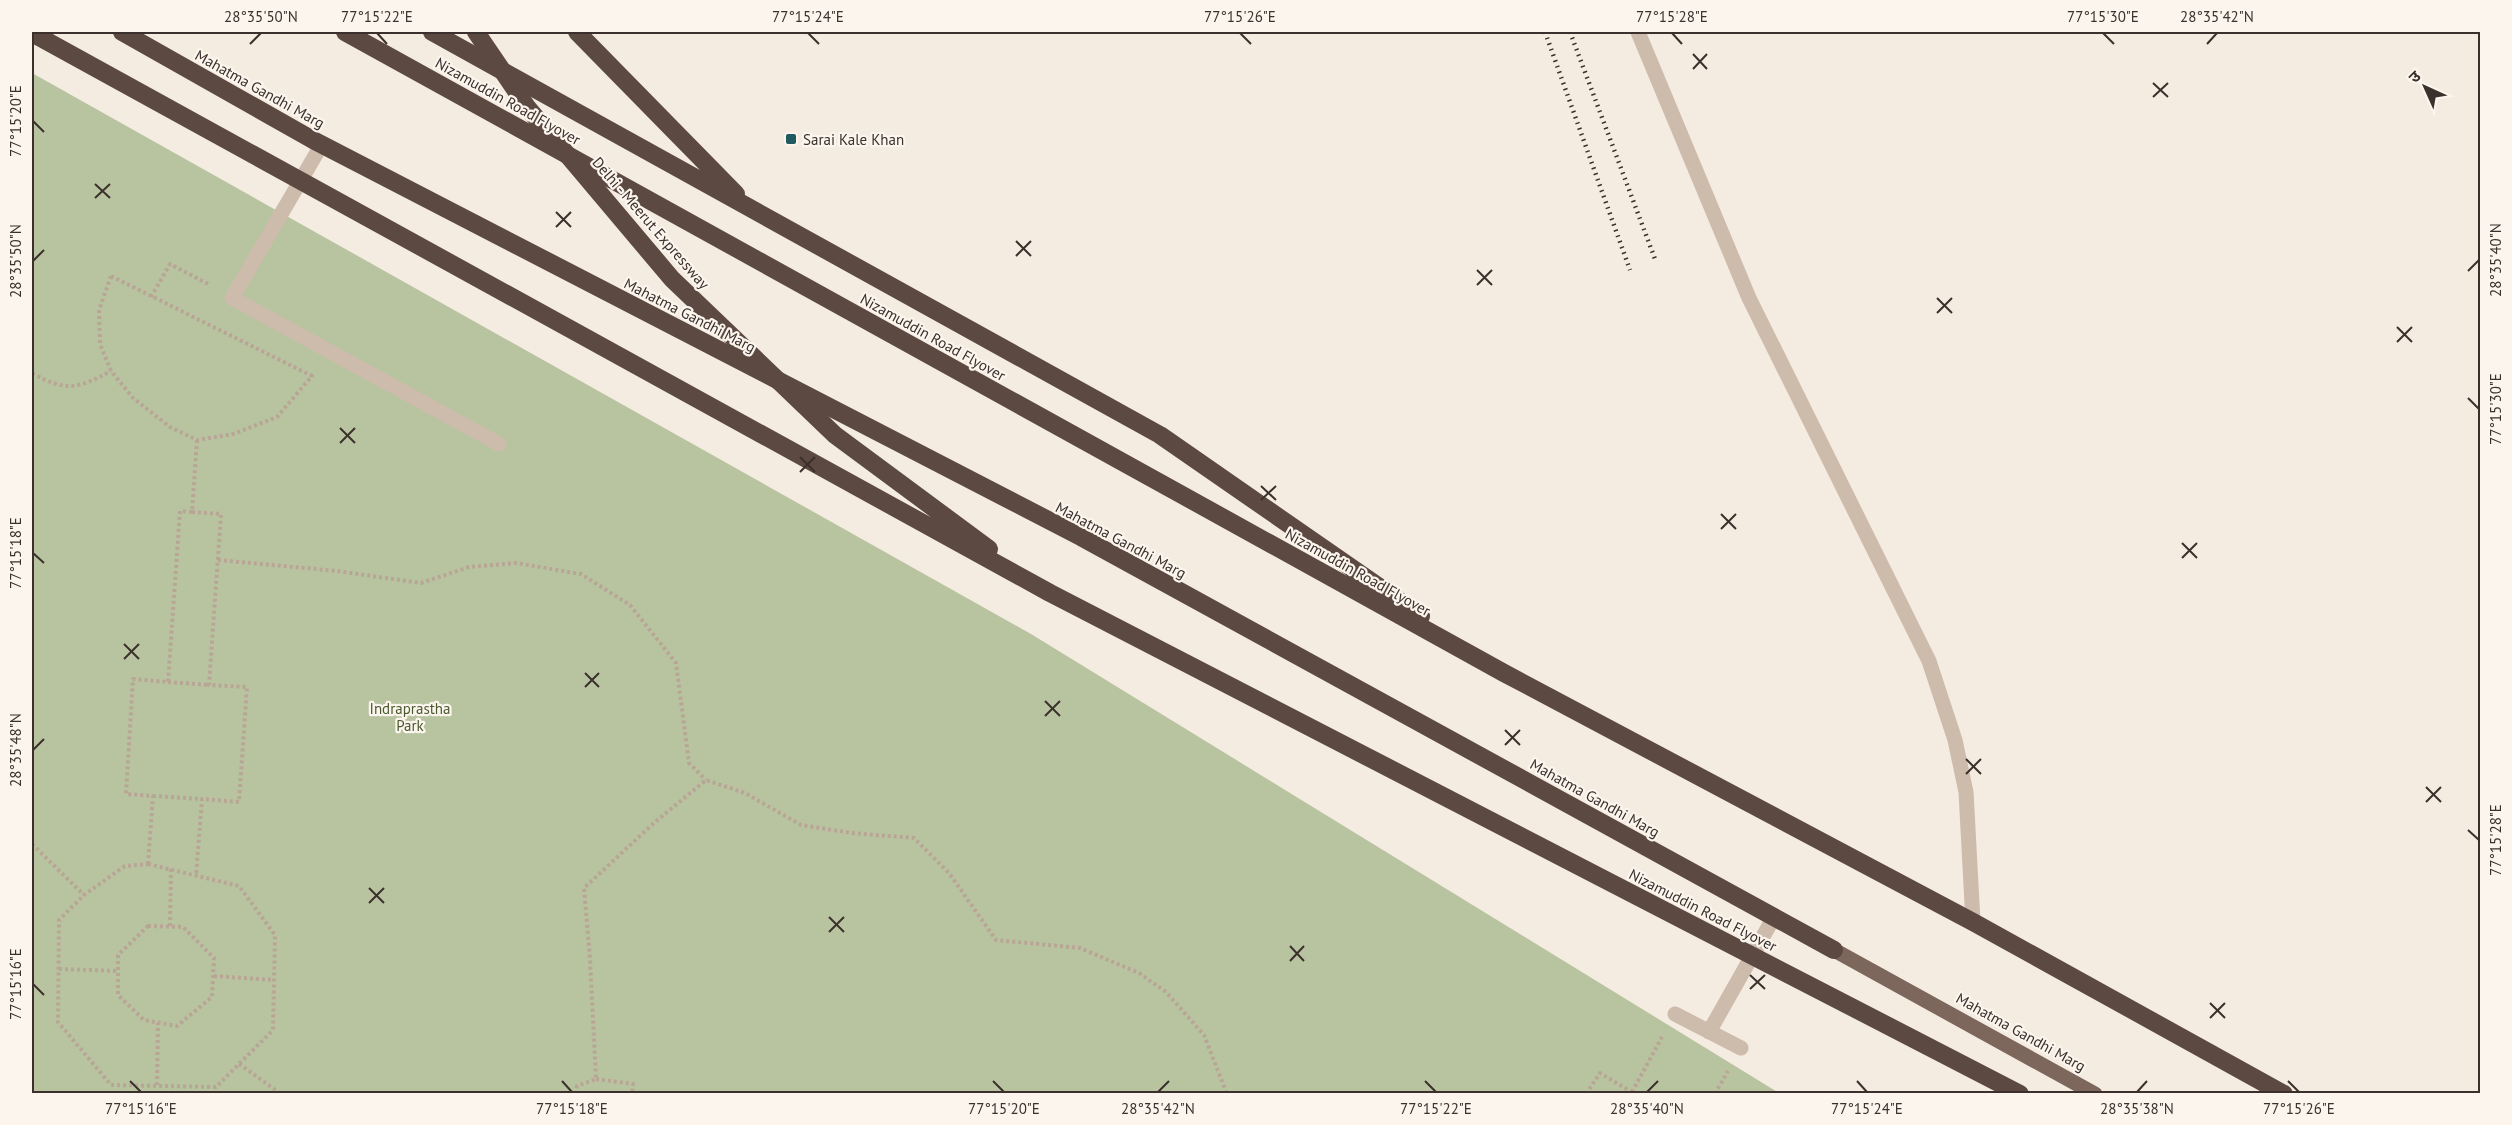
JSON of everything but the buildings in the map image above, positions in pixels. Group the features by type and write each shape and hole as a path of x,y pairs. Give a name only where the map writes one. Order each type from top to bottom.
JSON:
{"highway":[{"name":"Mahatma Gandhi Marg","path":"122,32 321,144 1081,537 1834,950"},
{"name":"Nizamuddin Road Flyover","path":"345,32 1504,673"},
{"path":"432,32 1160,435 1504,673 1973,922 2284,1094"},
{"name":"Delhi - Meerut Expressway","path":"476,32 527,107 672,279 835,435 1050,593"},
{"path":"577,32 750,208"},
{"path":"32,33 1050,593"},
{"name":"Nizamuddin Road Flyover","path":"1050,593 2020,1094"}],"main road":[{"name":"Mahatma Gandhi Marg","path":"1834,950 2095,1094"}],"street":[{"path":"1638,32 1749,298 1929,661 1955,740 1966,792 1973,922"},
{"path":"321,144 232,298 499,444"},
{"path":"1709,1032 1774,917"},
{"path":"1675,1014 1741,1048"}],"path":[{"path":"152,297 170,264 232,298"},
{"path":"111,276 152,297 312,376 278,417 233,434 197,440 170,428 133,398 111,371 100,344 99,310 111,276"},
{"path":"32,373 53,385 84,385 111,371"},
{"path":"192,512 197,440"},
{"path":"168,682 180,511 221,514 209,684"},
{"path":"218,560 337,571 421,583 469,567 516,563 581,574 630,605 676,663 690,763 706,780 745,794 801,825 852,833 914,838 949,873 996,940 1080,948 1139,973 1166,992 1204,1035 1227,1089 1227,1094"},
{"path":"133,679 168,682 247,687 239,802 126,794 133,679"},
{"path":"596,1079 584,888 655,822 706,780"},
{"path":"148,864 153,796"},
{"path":"196,875 202,799"},
{"path":"32,844 84,895"},
{"path":"148,864 239,886 275,935 273,1030 216,1087 111,1084 58,1022 59,920 84,895 125,866 148,864"},
{"path":"170,926 171,869"},
{"path":"148,926 183,927 214,958 213,997 177,1026 144,1020 118,995 118,971 118,955 148,926"},
{"path":"59,969 118,971"},
{"path":"214,976 274,980"},
{"path":"1586,1094 1600,1073 1633,1093 1675,1014"},
{"path":"157,1085 158,1023"},
{"path":"239,1064 281,1094"},
{"path":"575,1094 577,1086 596,1079 633,1084 632,1094"}],"green space":[{"name":"Indraprastha Park","path":"32,73 1031,634 1779,1093 32,1093"}],"railway":[{"path":"1545,32 1630,270"},
{"path":"1570,32 1655,259"}],"place":[{"name":"Sarai Kale Khan","path":"791,139"}]}
